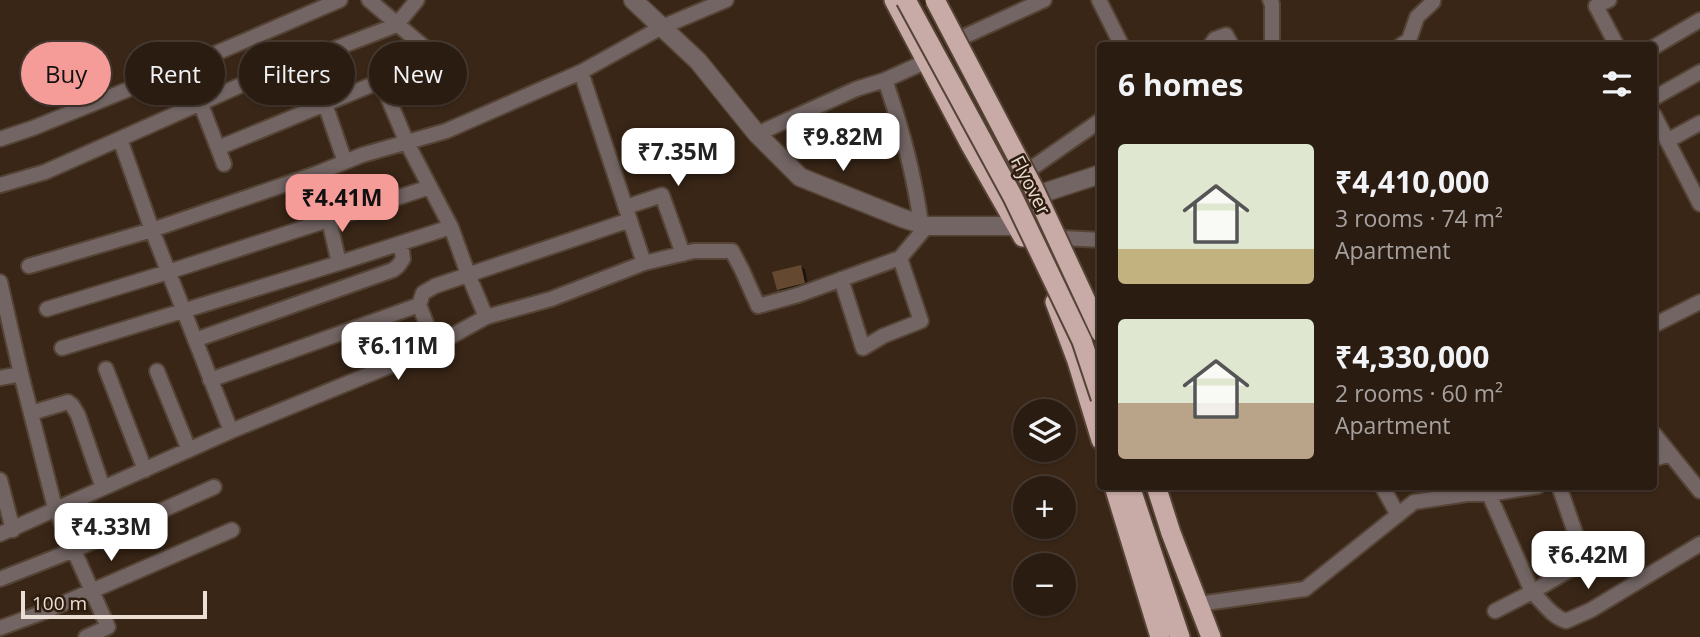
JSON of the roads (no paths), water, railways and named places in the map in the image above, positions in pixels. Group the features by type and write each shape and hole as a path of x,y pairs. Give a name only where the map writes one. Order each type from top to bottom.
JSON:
{"highway":[{"path":"894,0 1052,294 1077,361 1097,427"},
{"name":"Flyover","path":"906,0 1013,197 1082,341 1097,386"},
{"name":"Flyover","path":"935,0 1034,189 1097,324"},
{"path":"941,0 1043,193 1063,238 1076,257 1097,310"},
{"path":"931,70 973,59"},
{"path":"1115,490 1160,637"},
{"path":"1131,490 1180,637"},
{"path":"1155,490 1211,637"},
{"path":"1155,490 1204,637"}],"street":[{"path":"225,50 340,0"},
{"path":"369,0 420,42"},
{"path":"350,42 398,23 417,0"},
{"path":"633,0 698,61 757,134 800,177 902,218 924,225 1017,226 1043,193 1097,175"},
{"path":"29,266 152,230 318,173 362,155 446,131 581,72 662,27 726,0"},
{"path":"961,38 1019,5 1044,0"},
{"path":"1099,0 1120,42"},
{"path":"1270,0 1272,42"},
{"path":"1406,42 1417,17 1433,0"},
{"path":"1600,2 1615,42"},
{"path":"1657,45 1700,20"},
{"path":"1213,42 1226,35 1230,42"},
{"path":"757,134 856,89 931,70"},
{"path":"581,72 644,263"},
{"path":"1657,96 1700,72"},
{"path":"0,480 6,532 232,431 419,354 486,317 551,299 644,263 694,251 732,251 758,306 799,295 900,258 924,225 901,125 885,80"},
{"path":"0,139 125,91"},
{"path":"0,185 45,172 196,105"},
{"path":"202,105 224,164"},
{"path":"218,148 323,105"},
{"path":"325,105 345,162"},
{"path":"391,105 407,143 452,227 486,317"},
{"path":"1657,121 1667,141 1694,178 1700,204"},
{"path":"1029,170 1097,123"},
{"path":"1667,141 1700,123"},
{"path":"120,139 183,312 232,431"},
{"path":"318,173 339,263"},
{"path":"47,309 430,187"},
{"path":"435,345 419,305 423,293 435,286 628,214 663,195 683,254"},
{"path":"62,348 452,227"},
{"path":"1063,238 1097,240"},
{"path":"195,340 393,270 403,259 401,244"},
{"path":"841,279 863,348 883,336 921,321 900,258"},
{"path":"0,282 20,374 55,508 108,627 86,637"},
{"path":"1657,324 1700,302"},
{"path":"210,380 419,305"},
{"path":"106,369 145,470"},
{"path":"157,371 189,450"},
{"path":"0,378 20,374"},
{"path":"32,412 68,402 72,405 78,415 103,488"},
{"path":"1657,438 1700,491"},
{"path":"1657,458 1670,454"},
{"path":"1681,468 1700,477"},
{"path":"0,579 74,550 214,487"},
{"path":"1384,490 1398,515"},
{"path":"1199,604 1305,589 1414,502 1514,490"},
{"path":"1495,611 1586,561 1560,490"},
{"path":"1489,494 1532,592 1545,603 1552,614 1566,621 1591,610 1700,544"},
{"path":"2,628 232,530"}]}
